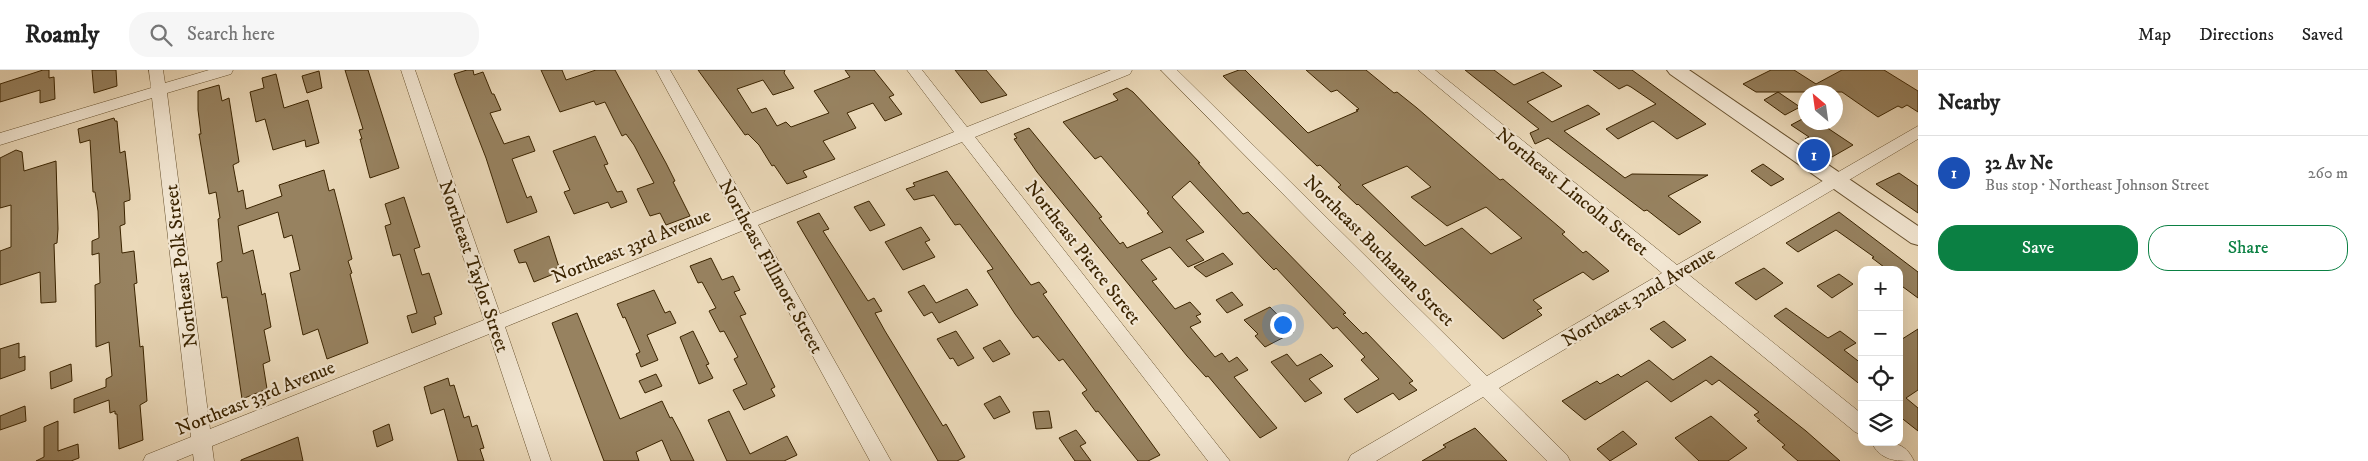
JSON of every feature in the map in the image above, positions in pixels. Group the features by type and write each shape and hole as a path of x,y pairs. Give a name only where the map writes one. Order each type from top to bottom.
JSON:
{"street":[{"name":"Northeast Polk Street","path":"156,70 202,451"},
{"path":"0,139 226,70"},
{"name":"Northeast Taylor Street","path":"408,70 541,461"},
{"name":"Northeast Fillmore Street","path":"663,70 882,461"},
{"name":"Northeast Pierce Street","path":"914,70 1220,461"},
{"name":"Northeast 33rd Avenue","path":"153,461 202,451 495,323 1125,70"},
{"name":"Northeast Buchanan Street","path":"1168,70 1560,461"},
{"name":"Northeast Lincoln Street","path":"1424,70 1858,423"},
{"path":"1676,70 1918,237"},
{"name":"Northeast 32nd Avenue","path":"1358,461 1918,132"},
{"path":"1886,446 1904,461"}],"building":[{"path":"43,70 49,70 49,78 54,77 55,99 40,103 40,90 0,102 0,84"},
{"path":"92,70 116,70 117,86 94,93"},
{"path":"345,70 368,70 399,168 370,178 360,139 362,139 359,130 363,129"},
{"path":"473,70 474,75 483,72 492,94 494,94 501,110 490,113 504,144 529,136 535,151 512,159 527,198 531,196 537,212 507,223 486,158 454,74"},
{"path":"541,70 562,70 566,80 596,70 615,70 666,163 690,216 666,225 660,213 650,216 637,189 654,183 634,145 626,134 622,136 605,102 596,105 594,101 560,112"},
{"path":"698,70 785,70 784,73 794,88 773,95 763,80 737,89 752,113 766,108 777,126 786,122 791,127 829,113 814,91 850,77 845,70 874,70 894,95 889,97 902,114 885,121 873,103 847,113 856,128 823,141 835,159 803,171 807,177 787,184 774,165 772,166 759,145 748,134 745,135"},
{"path":"955,70 986,70 1007,95 981,103"},
{"path":"1239,70 1245,70 1308,133 1359,109 1337,90 1331,92 1306,70 1366,70 1394,93 1397,92 1417,108 1500,180 1503,179 1565,232 1562,234 1583,253 1586,251 1609,271 1593,280 1583,272 1533,300 1542,308 1537,310 1542,315 1503,339 1357,205 1338,187 1341,185 1320,165 1317,166 1223,76","holes":["1407,166 1431,187 1411,197 1447,226 1486,207 1522,238 1491,254 1462,228 1425,246 1362,185"]},
{"path":"1465,70 1494,70 1514,85 1543,72 1562,86 1527,102 1552,122 1588,105 1600,114 1564,131 1625,178 1632,174 1708,175 1668,196 1701,222 1679,235 1647,210 1644,211 1548,138 1535,144 1530,133 1539,129"},
{"path":"1593,70 1632,70 1706,124 1677,139 1653,121 1618,139 1606,129 1656,104 1627,85 1619,89"},
{"path":"1771,70 1794,70 1816,84 1842,70 1884,70 1918,91 1918,112 1907,105 1902,108 1898,106 1878,117 1843,93 1843,85 1798,85 1798,92 1756,92 1743,84"},
{"path":"319,71 322,88 307,93 302,76"},
{"path":"276,74 284,108 308,100 319,143 306,147 305,140 273,150 265,119 256,122 250,92 264,88 262,78"},
{"path":"219,85 222,101 229,98 239,162 233,165 238,192 243,190 246,209 282,196 279,185 324,170 329,191 334,189 352,259 348,261 352,273 350,274 368,343 327,359 318,329 303,335 290,273 300,270 292,235 284,238 278,212 238,226 243,254 253,250 262,295 265,293 271,327 264,330 270,361 263,364 267,389 242,399 227,297 222,298 217,263 222,261 218,219 220,218 216,192 209,194 199,134 201,134 198,91"},
{"path":"1127,88 1133,92 1200,163 1198,163 1243,214 1248,212 1346,313 1343,314 1363,334 1366,332 1413,381 1409,383 1417,390 1399,400 1393,393 1357,413 1344,399 1379,379 1361,360 1365,357 1337,327 1333,329 1276,268 1274,270 1265,261 1190,181 1172,197 1204,232 1186,240 1204,260 1188,267 1170,247 1141,260 1157,279 1152,281 1175,309 1190,302 1201,314 1196,316 1201,322 1190,327 1215,357 1222,353 1229,362 1237,357 1248,370 1234,377 1277,428 1260,438 1208,376 1206,377 1187,356 1037,172 1014,139 1017,138 1014,134 1029,128 1102,217 1099,218 1120,244 1123,242 1127,248 1163,232 1147,213 1149,212 1101,156 1095,159 1063,122 1118,100 1113,94"},
{"path":"1778,92 1798,106 1798,108 1785,115 1764,100"},
{"path":"114,118 117,121 120,153 125,151 130,195 130,200 124,202 125,224 120,226 122,253 134,251 137,283 134,284 140,347 143,346 147,401 140,405 143,440 119,449 117,414 115,414 115,411 110,413 109,400 74,413 74,399 106,387 106,379 112,376 109,342 96,347 95,285 100,283 99,253 92,255 92,241 99,238 98,211 95,192 93,192 90,140 80,143 78,129"},
{"path":"1798,121 1798,130 1791,125"},
{"path":"1798,130 1830,130 1853,145 1832,157 1805,139 1809,137"},
{"path":"595,136 608,164 604,165 617,192 622,191 627,202 611,208 608,202 574,214 564,192 570,190 553,151"},
{"path":"16,150 22,152 24,171 56,161 58,229 57,243 54,244 56,302 41,303 40,272 0,285 0,251 11,247 11,205 0,208 0,158"},
{"path":"1763,164 1784,179 1771,186 1751,171"},
{"path":"947,171 1031,285 1039,282 1047,292 1043,294 1160,455 1148,461 1138,461 1082,393 1087,390 1063,359 1059,361 1038,336 1033,338 987,271 993,269 992,267 960,224 955,225 934,195 914,200 906,189 915,186 913,183"},
{"path":"1899,173 1918,186 1918,213 1876,184"},
{"path":"404,197 420,247 414,249 422,275 429,273 442,314 434,317 436,324 412,333 407,316 417,313 400,254 393,256 385,226 391,224 385,204"},
{"path":"869,201 885,225 870,231 854,207"},
{"path":"1839,212 1918,272 1918,298 1903,287 1903,266 1883,266 1872,258 1874,257 1836,230 1798,252 1786,243"},
{"path":"819,213 829,229 823,231 868,301 874,298 882,311 875,313 885,331 943,426 946,424 965,457 957,461 938,461 797,222"},
{"path":"921,227 930,240 925,242 935,257 903,270 885,242"},
{"path":"549,236 559,267 554,269 556,273 534,282 526,262 519,263 514,250"},
{"path":"1223,253 1233,264 1206,277 1194,267"},
{"path":"711,258 722,280 733,276 740,290 734,292 746,314 740,316 775,387 771,389 775,396 744,410 733,390 747,384 734,359 738,357 724,331 720,332 709,311 716,308 702,282 698,283 690,266"},
{"path":"1764,268 1783,283 1756,300 1735,283"},
{"path":"1839,274 1853,284 1832,298 1817,286"},
{"path":"924,285 936,303 967,289 978,305 939,323 932,312 924,316 908,292"},
{"path":"654,290 665,313 670,311 676,323 647,335 658,360 641,367 636,354 640,352 625,317 623,318 617,304"},
{"path":"1232,292 1243,305 1227,313 1216,300"},
{"path":"1270,307 1294,332 1265,347 1255,336 1258,334 1244,320"},
{"path":"1786,308 1828,338 1840,331 1856,343 1844,350 1858,361 1858,383 1774,316"},
{"path":"577,313 620,419 662,401 694,461 671,461 662,440 636,452 639,461 604,461 552,323"},
{"path":"1664,321 1686,340 1672,348 1650,329"},
{"path":"1918,329 1918,390 1906,398 1918,408 1918,431 1903,419 1903,338"},
{"path":"693,331 709,364 706,365 713,378 699,384 680,337"},
{"path":"956,331 974,358 958,366 953,358 950,359 937,339"},
{"path":"1000,340 1010,354 993,362 983,348"},
{"path":"19,343 19,358 25,356 25,370 0,379 0,349"},
{"path":"1287,354 1297,366 1321,354 1333,366 1309,379 1322,393 1305,402 1271,362"},
{"path":"1711,356 1806,431 1840,461 1798,461 1782,447 1785,445 1757,421 1760,420 1754,415 1759,412 1719,380 1712,385 1706,380 1671,402 1647,381 1585,420 1562,401 1597,381 1600,384 1618,374 1621,377 1649,360 1673,380"},
{"path":"71,364 72,381 51,389 50,372"},
{"path":"656,374 662,386 645,393 639,381"},
{"path":"448,378 450,386 454,385 464,418 469,416 472,427 477,425 484,448 480,449 484,461 458,461 444,409 431,414 424,387"},
{"path":"1000,396 1010,412 994,419 984,404"},
{"path":"25,406 26,421 0,430 0,416"},
{"path":"729,411 750,454 787,436 797,455 784,461 727,461 708,420"},
{"path":"1049,411 1052,428 1036,429 1033,412"},
{"path":"1711,416 1747,448 1728,461 1699,461 1675,438"},
{"path":"58,421 58,451 78,444 79,458 71,461 36,461 44,457 44,427"},
{"path":"389,424 393,440 377,447 373,431"},
{"path":"1475,428 1507,461 1422,461 1446,447 1443,445"},
{"path":"1076,430 1086,443 1080,446 1091,461 1075,461 1059,438"},
{"path":"1623,431 1637,444 1610,461 1597,449"},
{"path":"298,437 303,461 241,461 241,460"}],"place":[{"name":"32 Av Ne","path":"1814,155"}]}
